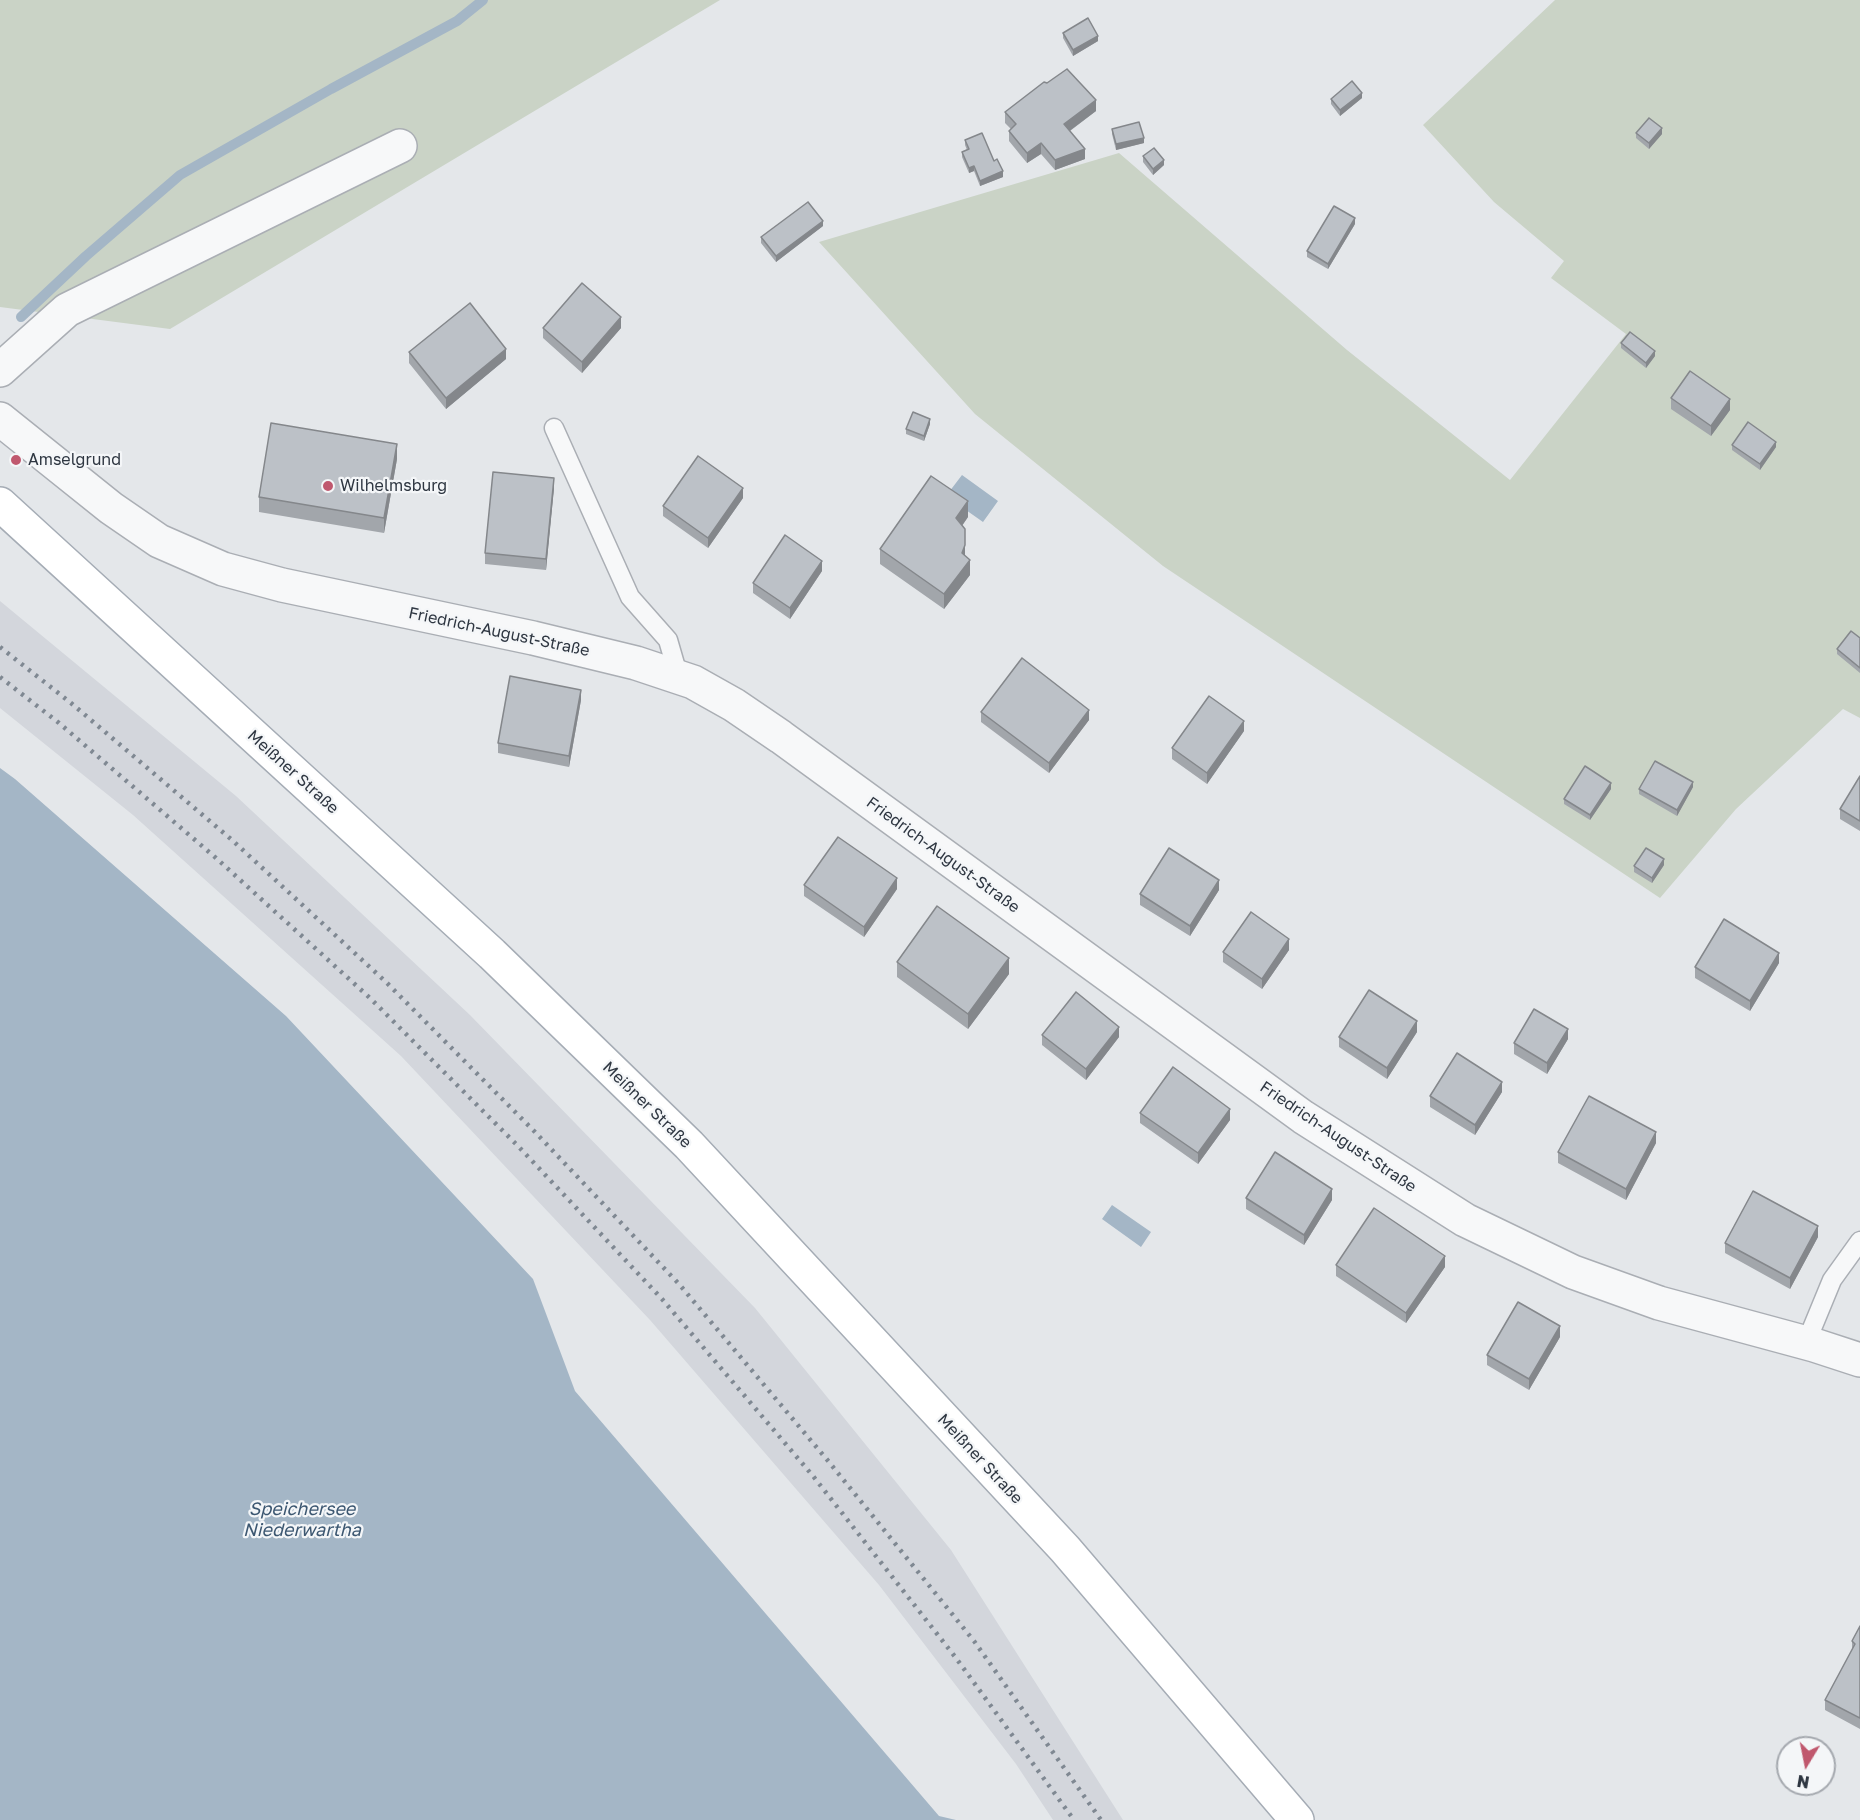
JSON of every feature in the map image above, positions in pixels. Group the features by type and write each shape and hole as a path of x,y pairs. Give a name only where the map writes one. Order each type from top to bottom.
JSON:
{"main road":[{"name":"Meißner Straße","path":"0,504 492,954 690,1145 1065,1549 1297,1820"}],"street":[{"path":"0,370 67,310 399,146"},
{"name":"Friedrich-August-Straße","path":"0,419 111,508 159,541 223,569 282,585 533,638 636,663 693,682 734,705 781,737 1303,1117 1465,1220 1573,1272 1648,1299 1860,1360"}],"lane":[{"path":"554,428 630,597 668,640 679,678"},
{"path":"1810,1344 1832,1280 1860,1241"}],"shaded area":[{"path":"0,0 720,0 170,329 0,307"},
{"path":"1555,0 1860,0 1860,718 1843,709 1736,809 1660,898 1163,566 975,414 819,242 1119,153 1347,350 1510,480 1626,334 1551,278 1564,261 1494,202 1423,125"},
{"path":"0,601 236,796 470,1015 755,1308 951,1550 1123,1820 1053,1820 1016,1764 879,1585 650,1320 401,1056 133,815 0,708"}],"water":[{"path":"962,475 998,501 983,522 946,496"},
{"name":"Speichersee Niederwartha","path":"0,768 286,1016 533,1279 575,1391 939,1816 956,1820 0,1820"},
{"path":"1112,1205 1151,1232 1141,1247 1102,1219"}],"building":[{"path":"1088,18 1098,36 1073,50 1063,33"},
{"path":"1067,69 1096,100 1064,124 1085,149 1055,160 1041,143 1027,153 1009,131 1016,124 1005,112 1044,82 1047,83"},
{"path":"1352,81 1362,93 1340,110 1331,99"},
{"path":"1649,118 1662,128 1649,143 1636,133"},
{"path":"1139,122 1144,138 1116,144 1112,129"},
{"path":"982,133 994,161 997,159 1003,171 980,181 974,166 969,168 962,152 969,149 965,140"},
{"path":"1154,148 1164,160 1153,169 1143,156"},
{"path":"808,202 823,221 776,256 761,237"},
{"path":"1334,206 1355,218 1328,264 1307,251"},
{"path":"582,283 621,317 582,362 543,328"},
{"path":"470,303 506,349 446,398 409,352"},
{"path":"1630,332 1655,351 1646,363 1621,343"},
{"path":"1690,371 1730,399 1711,426 1671,398"},
{"path":"913,412 930,419 924,436 906,429"},
{"path":"1748,422 1776,442 1760,464 1732,445"},
{"name":"Wilhelmsburg","path":"271,423 397,444 384,518 259,497"},
{"path":"698,456 743,488 708,538 663,506"},
{"path":"493,472 554,478 546,559 485,553"},
{"path":"931,476 968,501 956,518 965,529 965,545 962,553 970,560 944,594 880,549"},
{"path":"785,535 822,561 790,608 753,583"},
{"path":"1851,631 1860,638 1860,668 1837,649"},
{"path":"1022,658 1089,710 1049,763 981,712"},
{"path":"510,676 581,690 569,756 498,743"},
{"path":"1209,696 1244,721 1207,773 1172,748"},
{"path":"1655,761 1693,782 1677,810 1639,789"},
{"path":"1585,766 1611,783 1590,815 1564,799"},
{"path":"1860,776 1860,821 1840,809"},
{"path":"838,837 897,878 864,927 804,885"},
{"path":"1169,848 1219,880 1190,926 1140,894"},
{"path":"1646,848 1664,859 1652,878 1634,866"},
{"path":"937,906 1009,958 968,1014 897,962"},
{"path":"1251,912 1289,939 1262,979 1223,952"},
{"path":"1724,919 1779,953 1750,1001 1695,967"},
{"path":"1369,990 1417,1021 1387,1068 1339,1037"},
{"path":"1076,992 1119,1027 1086,1069 1042,1035"},
{"path":"1534,1009 1568,1029 1547,1063 1514,1043"},
{"path":"1457,1053 1502,1082 1475,1125 1430,1096"},
{"path":"1173,1067 1230,1109 1198,1153 1140,1113"},
{"path":"1589,1096 1656,1132 1626,1189 1558,1152"},
{"path":"1275,1152 1332,1189 1304,1235 1246,1198"},
{"path":"1753,1191 1818,1226 1790,1278 1725,1243"},
{"path":"1374,1208 1445,1256 1406,1313 1336,1265"},
{"path":"1518,1302 1560,1326 1529,1379 1487,1355"},
{"path":"1860,1626 1860,1718 1825,1700 1855,1644 1852,1641"}],"waterway":[{"path":"21,317 86,256 180,175 457,21 483,0"}],"railway":[{"path":"0,647 71,703 232,840 386,982 535,1132 679,1284 829,1462 974,1641 1101,1820"},
{"path":"0,677 59,723 216,858 370,998 518,1146 662,1299 813,1476 956,1658 1074,1820"}],"place":[{"name":"Amselgrund","path":"16,460"},
{"name":"Wilhelmsburg","path":"328,486"}]}
